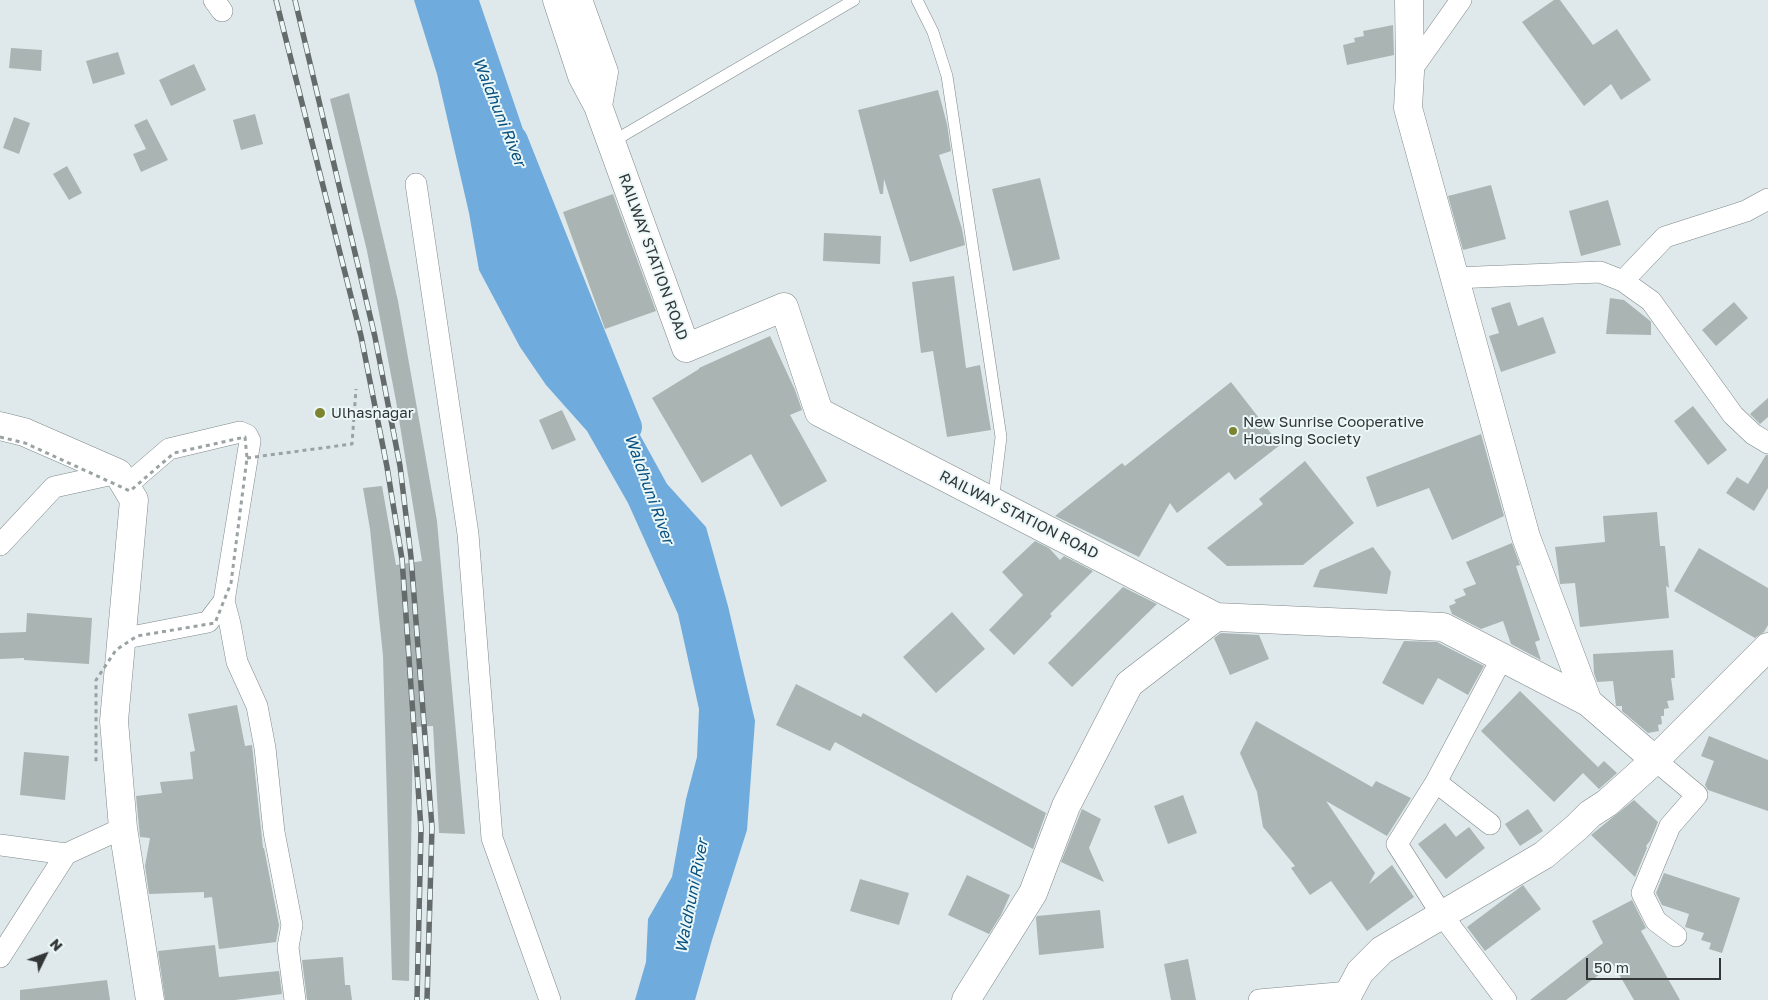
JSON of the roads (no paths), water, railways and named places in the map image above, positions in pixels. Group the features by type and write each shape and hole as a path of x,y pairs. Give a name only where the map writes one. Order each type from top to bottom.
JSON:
{"street":[{"name":"RAILWAY STATION ROAD","path":"557,0 582,76 598,106 612,142 686,348 784,306 819,412 1216,617 1443,627 1588,702 1655,760"},
{"path":"578,0 604,72 598,106"},
{"path":"1409,0 1410,72 1408,108 1526,537 1588,702"},
{"path":"1410,72 1461,0"},
{"path":"416,184 468,534 492,838 550,1000"},
{"path":"1623,281 1665,237 1746,210 1768,199"},
{"path":"1454,278 1600,272 1623,281 1651,301 1733,415 1753,434 1768,443"},
{"path":"0,426 24,432 122,479 134,500 114,721 123,828 150,1000"},
{"path":"0,545 54,487 122,479 169,448 240,432 247,435 250,441 224,601 237,662 257,706 274,832 292,925 288,947 295,1000"},
{"path":"121,639 208,622 224,601"},
{"path":"966,1000 1033,893 1066,806 1129,684 1216,617"},
{"path":"1259,1000 1347,996 1360,972 1382,950 1544,855 1577,828 1590,814 1607,803 1655,760 1768,647"},
{"path":"1502,658 1436,782 1397,844 1442,915 1506,1000"},
{"path":"1655,760 1697,795 1670,826 1642,892 1656,921 1676,936"},
{"path":"1436,782 1490,824"},
{"path":"0,845 66,854 123,828"},
{"path":"0,957 66,854"}],"lane":[{"path":"612,142 854,0"},
{"path":"916,0 933,32 948,86 1001,438 993,502"}],"water":[{"path":"414,0 479,0 530,150 528,185 535,219 550,259 565,311 640,435 667,484 706,527 728,606 755,721 747,830 695,1000 635,1000 646,962 648,919 672,877 686,799 697,757 699,709 678,614 628,503 587,431 546,385 520,347 479,270 469,213 437,74"}],"waterway":[{"name":"Waldhuni River","path":"512,141 626,427"}],"railway":[{"path":"276,0 361,336 387,467 402,559 421,829 417,1000"},
{"path":"295,0 375,337 400,466 411,557 432,827 427,1000"}],"place":[{"name":"Ulhasnagar","path":"320,413"},
{"name":"New Sunrise Cooperative Housing Society","path":"1233,431"}]}
